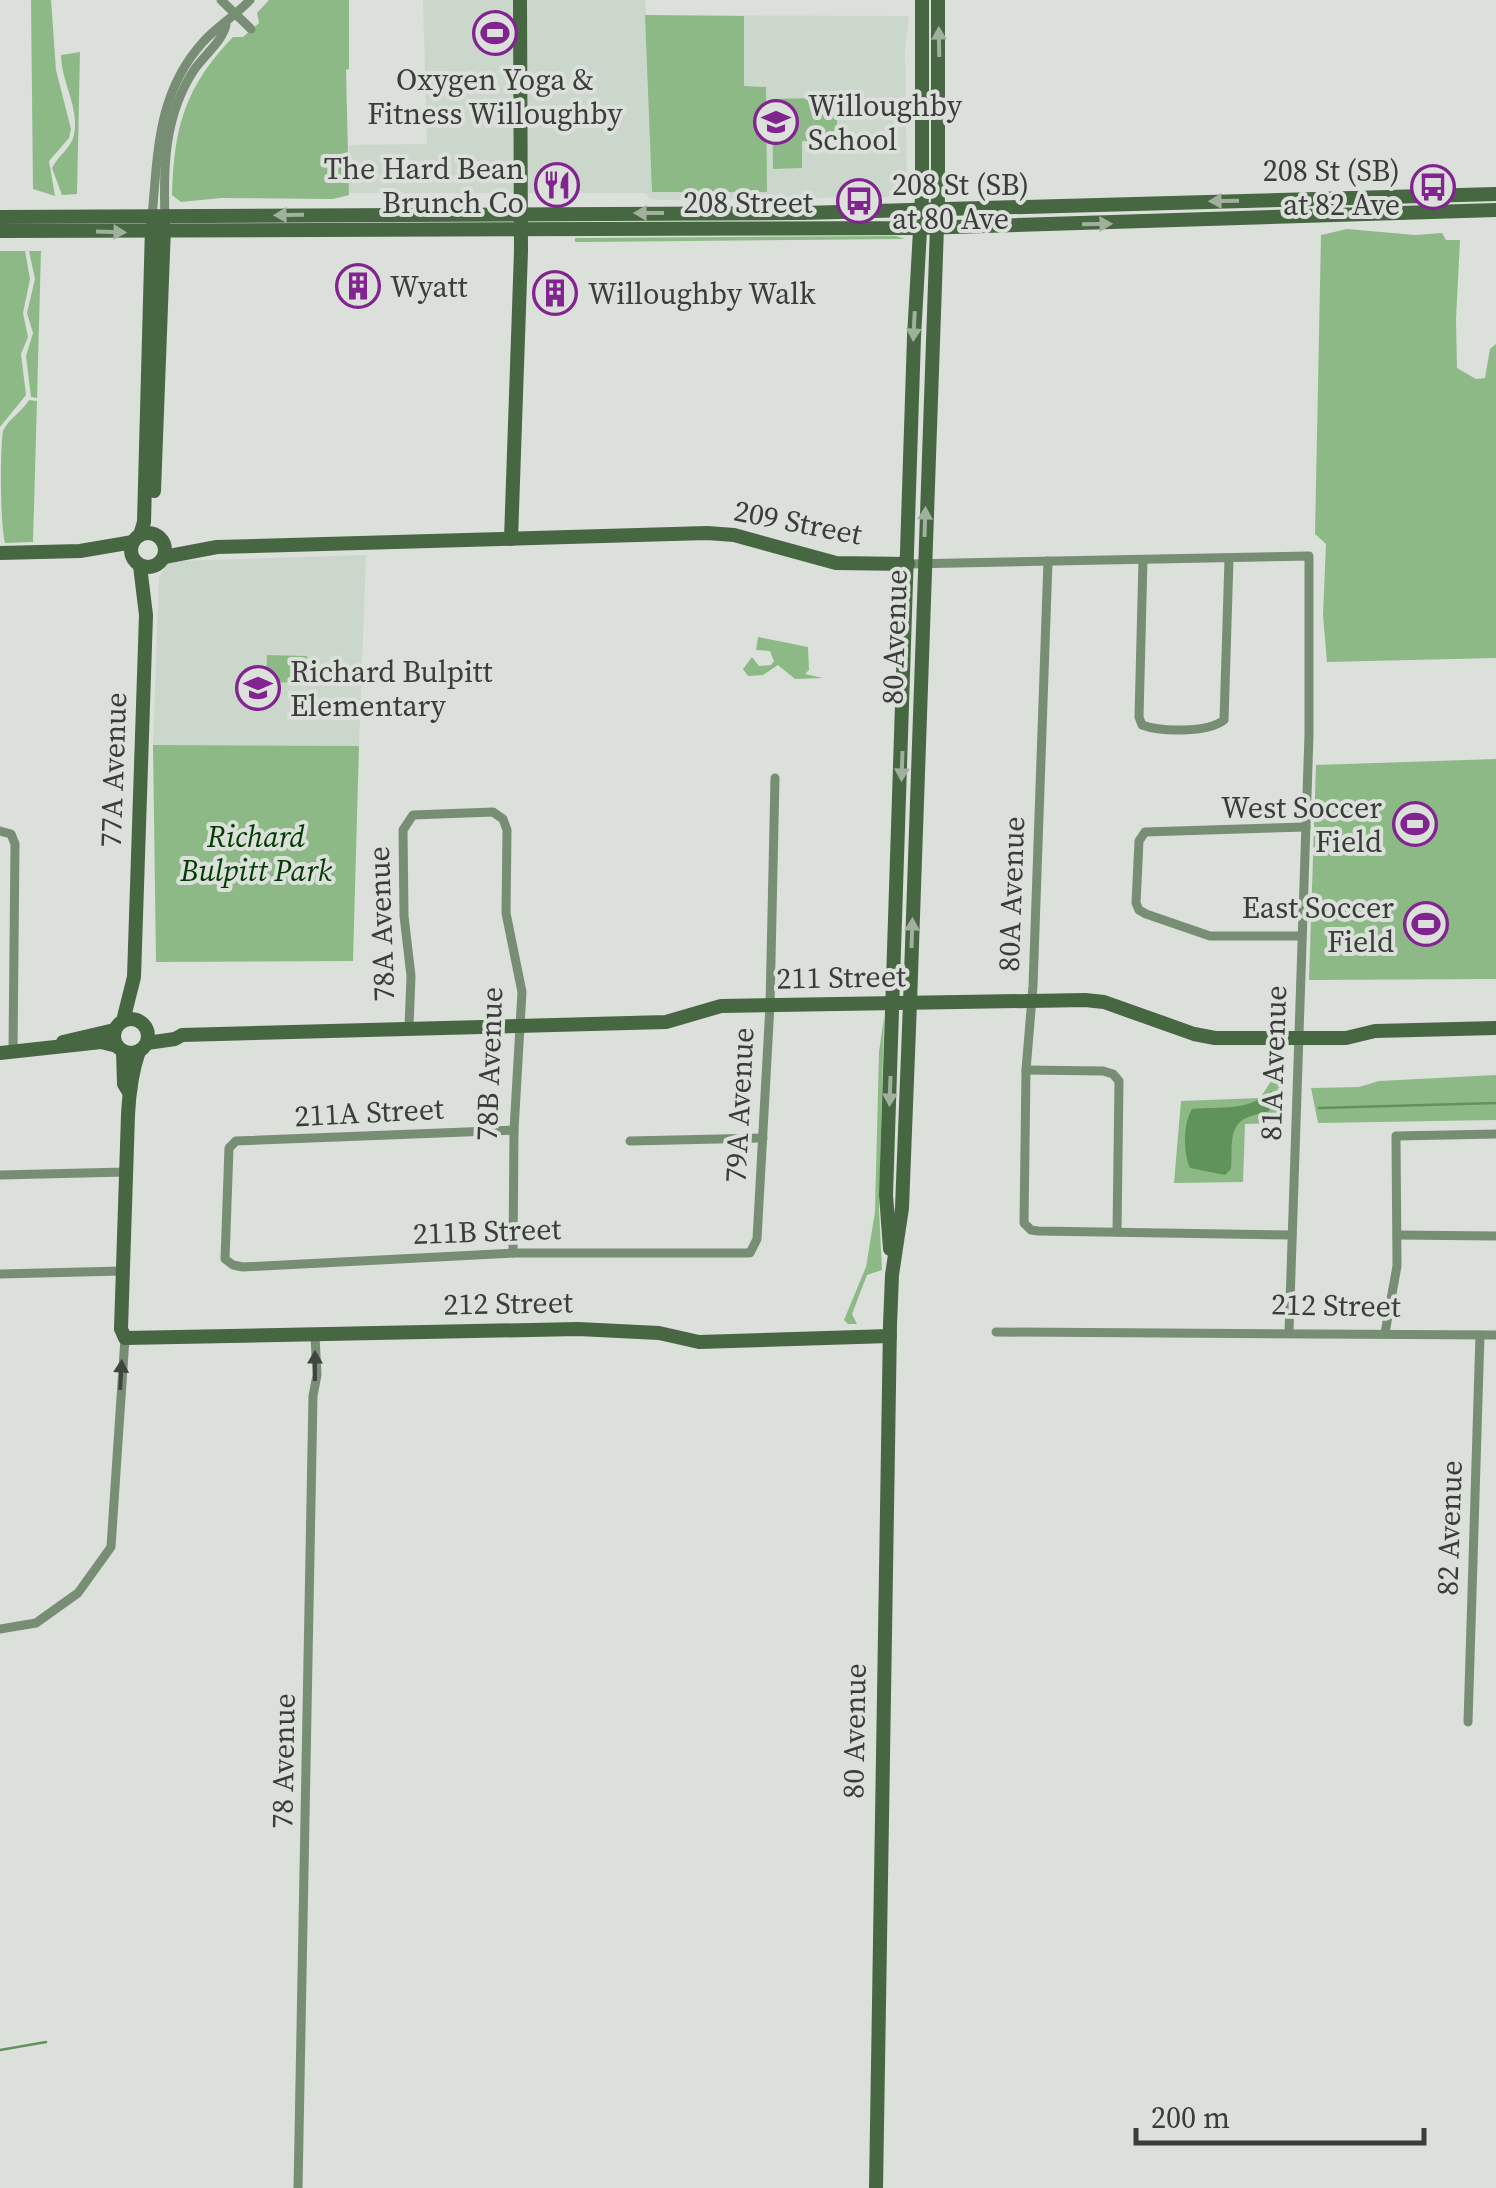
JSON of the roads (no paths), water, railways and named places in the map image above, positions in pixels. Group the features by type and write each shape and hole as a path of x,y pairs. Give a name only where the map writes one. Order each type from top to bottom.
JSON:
{"main road":[{"path":"511,539 521,230 520,0"},
{"name":"80 Avenue","path":"892,1275 902,1208 910,1003 916,564 914,337 921,210 922,0"},
{"name":"80 Avenue","path":"876,2188 892,1275 886,1195 916,564 938,210 938,0"},
{"name":"208 Street","path":"0,232 521,213 938,210 1496,194"},
{"name":"208 Street","path":"0,216 158,225 521,230 937,228 1496,210"},
{"path":"148,550 144,522 158,225"},
{"name":"209 Street","path":"0,553 707,533 734,536 825,561 916,564"},
{"name":"77A Avenue","path":"135,1040 120,1025 134,978 148,550"},
{"name":"77A Avenue","path":"125,1338 120,1329 129,1092 134,1084 138,988 134,978"},
{"name":"211 Street","path":"7,1053 182,1035 666,1022 721,1006 1032,1000 1104,1002 1204,1037 1346,1038 1375,1031 1496,1028"},
{"name":"211 Street","path":"58,1046 120,1025 135,1040"},
{"name":"212 Street","path":"125,1338 578,1329 658,1333 698,1342 890,1336"}],"street":[{"path":"221,0 251,29"},
{"path":"158,225 174,112 192,72 222,36 226,25 250,0"},
{"name":"209 Street","path":"916,564 1309,556"},
{"name":"81A Avenue","path":"1289,1332 1306,827 1309,556"},
{"path":"1144,560 1138,708 1142,725 1159,728 1222,723 1226,704 1229,559"},
{"name":"80A Avenue","path":"1048,561 1022,1216 1028,1228 1117,1232"},
{"name":"79A Avenue","path":"750,1252 756,1239 770,1006 775,778"},
{"name":"78B Avenue","path":"407,821 414,815 494,812 503,819 507,830 506,913 520,975 513,1254"},
{"name":"78A Avenue","path":"407,821 403,830 409,1027"},
{"path":"1302,936 1210,936 1139,910 1136,902 1141,835 1146,832 1306,827"},
{"path":"0,831 11,834 16,844 7,1053"},
{"path":"0,934 14,934"},
{"path":"1026,1070 1103,1071 1116,1076 1121,1092 1117,1232 1292,1236"},
{"name":"211A Street","path":"227,1261 223,1244 228,1148 236,1141 514,1130"},
{"path":"1385,1333 1397,1266 1396,1136 1496,1134"},
{"path":"630,1141 762,1138"},
{"path":"0,1175 126,1172"},
{"path":"1397,1235 1496,1236"},
{"name":"211B Street","path":"227,1261 243,1267 513,1254 750,1252"},
{"path":"0,1274 122,1271"},
{"name":"212 Street","path":"996,1332 1496,1335"},
{"name":"82 Avenue","path":"1468,1722 1480,1335"},
{"name":"78 Avenue","path":"298,2188 315,1336"},
{"path":"0,1629 36,1623 78,1593 111,1546 125,1338"}],"waterway":[{"path":"1319,1108 1496,1103"},
{"path":"0,2050 46,2042"}],"place":[{"name":"Oxygen Yoga & Fitness Willoughby","path":"495,33"},
{"name":"Willoughby School","path":"776,122"},
{"name":"The Hard Bean Brunch Co","path":"557,185"},
{"name":"208 St (SB) at 82 Ave","path":"1433,187"},
{"name":"208 St (SB) at 80 Ave","path":"859,201"},
{"name":"Wyatt","path":"358,286"},
{"name":"Willoughby Walk","path":"555,293"},
{"name":"Richard Bulpitt Elementary","path":"258,688"},
{"name":"West Soccer Field","path":"1415,824"},
{"name":"East Soccer Field","path":"1426,924"}],"park label":[{"name":"Richard Bulpitt Park","path":"256,853"}]}
